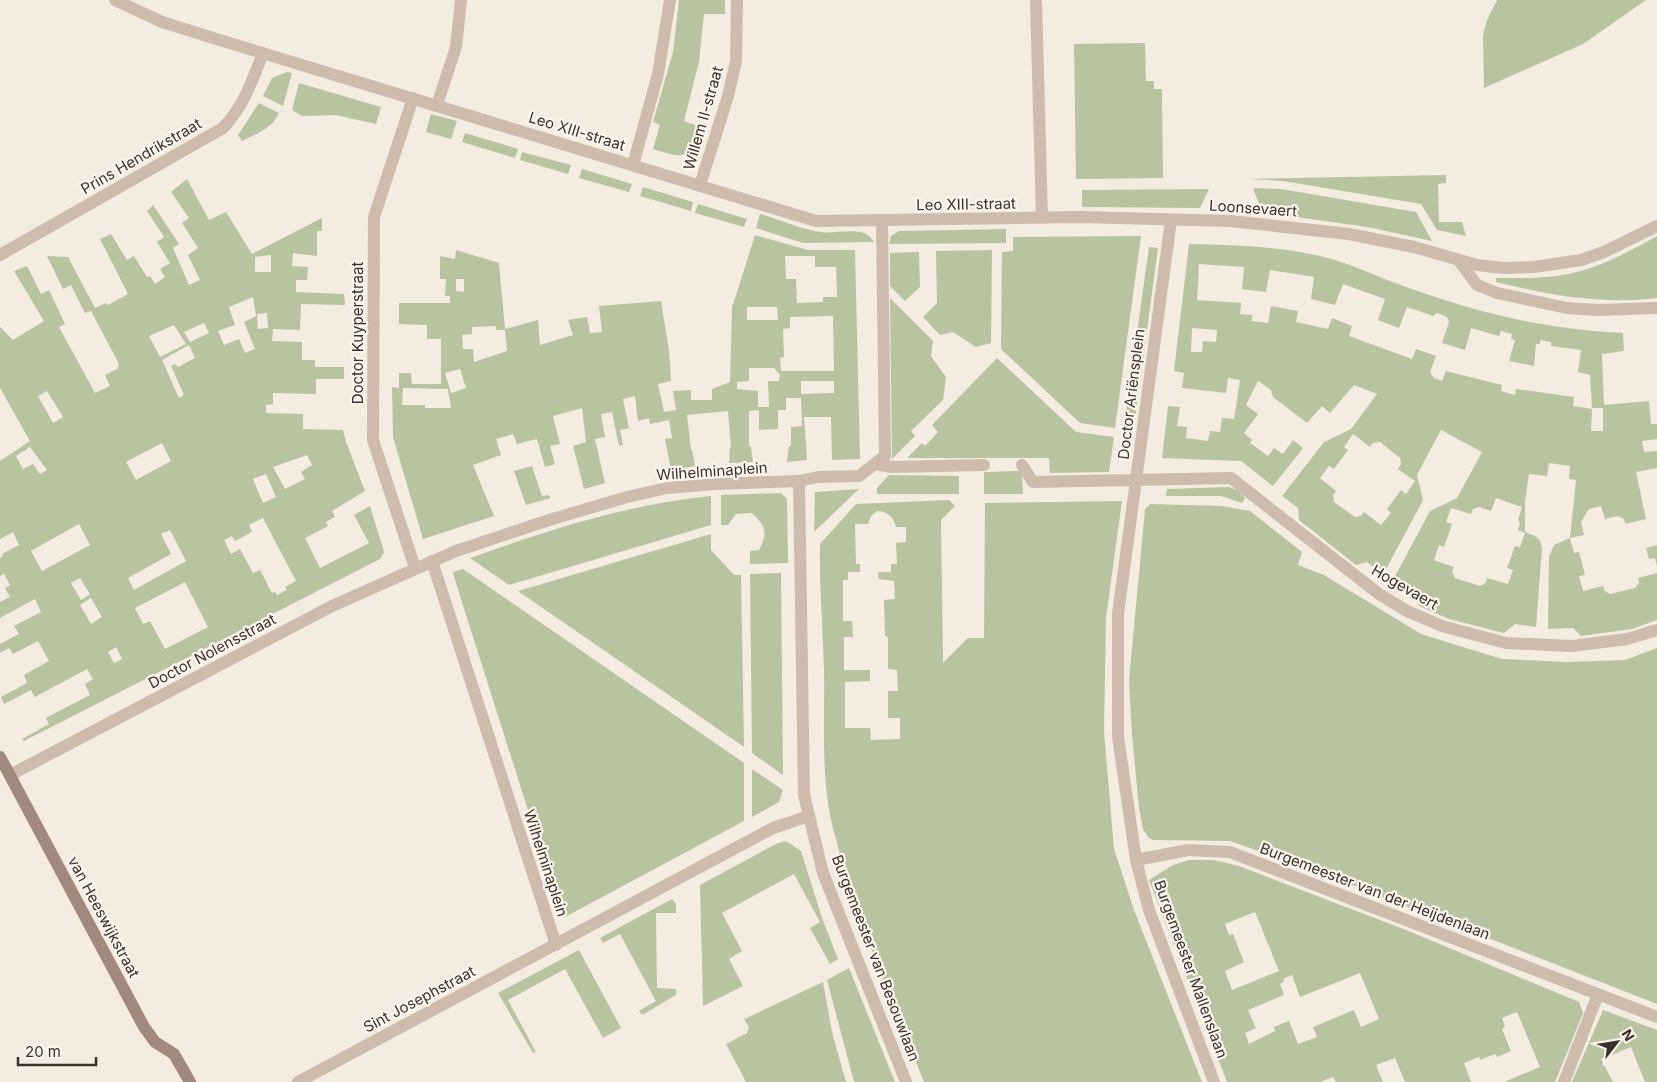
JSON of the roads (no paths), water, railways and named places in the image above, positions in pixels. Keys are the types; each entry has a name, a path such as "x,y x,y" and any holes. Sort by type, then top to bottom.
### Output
{"street":[{"name":"Leo XIII-straat","path":"114,0 162,22 816,221 882,222 1042,218"},
{"path":"438,105 456,47 461,0"},
{"path":"633,165 658,74 670,0"},
{"name":"Willem II-straat","path":"700,185 728,96 736,61 738,0"},
{"path":"1036,0 1042,218"},
{"name":"Prins Hendrikstraat","path":"0,255 223,128 237,113 248,92 262,53"},
{"name":"Doctor Kuyperstraat","path":"413,98 374,217 373,440 415,568"},
{"name":"Loonsevaert","path":"1042,218 1230,221 1332,232 1414,247 1459,261 1503,268 1534,268 1580,260 1604,252 1657,226"},
{"name":"Doctor Ariënsplein","path":"1022,465 1033,482 1136,480 1171,220"},
{"path":"875,464 885,456 882,222"},
{"path":"1459,261 1477,285 1497,293 1567,308 1618,310 1657,308"},
{"path":"875,464 892,467 984,465"},
{"name":"Wilhelminaplein","path":"810,816 773,828 556,945 432,561 549,520 627,497 686,486 799,481 818,477 859,476 875,464"},
{"name":"Hogevaert","path":"1136,480 1230,478 1378,594 1442,626 1506,643 1572,646 1627,639 1657,630"},
{"name":"Burgemeester Mallenslaan","path":"1136,480 1118,614 1118,737 1136,860 1149,910 1214,1082"},
{"path":"799,481 804,795 810,816"},
{"name":"Doctor Nolensstraat","path":"10,775 332,606 432,561"},
{"name":"van Heeswijkstraat","path":"0,757 144,1027 155,1042 174,1054 190,1082"},
{"name":"Burgemeester van Besouwlaan","path":"810,816 823,873 906,1082"},
{"name":"Burgemeester van der Heijdenlaan","path":"1136,860 1188,850 1230,852 1657,1017"},
{"name":"Sint Josephstraat","path":"298,1082 556,945"},
{"path":"1564,1082 1598,994"}]}
